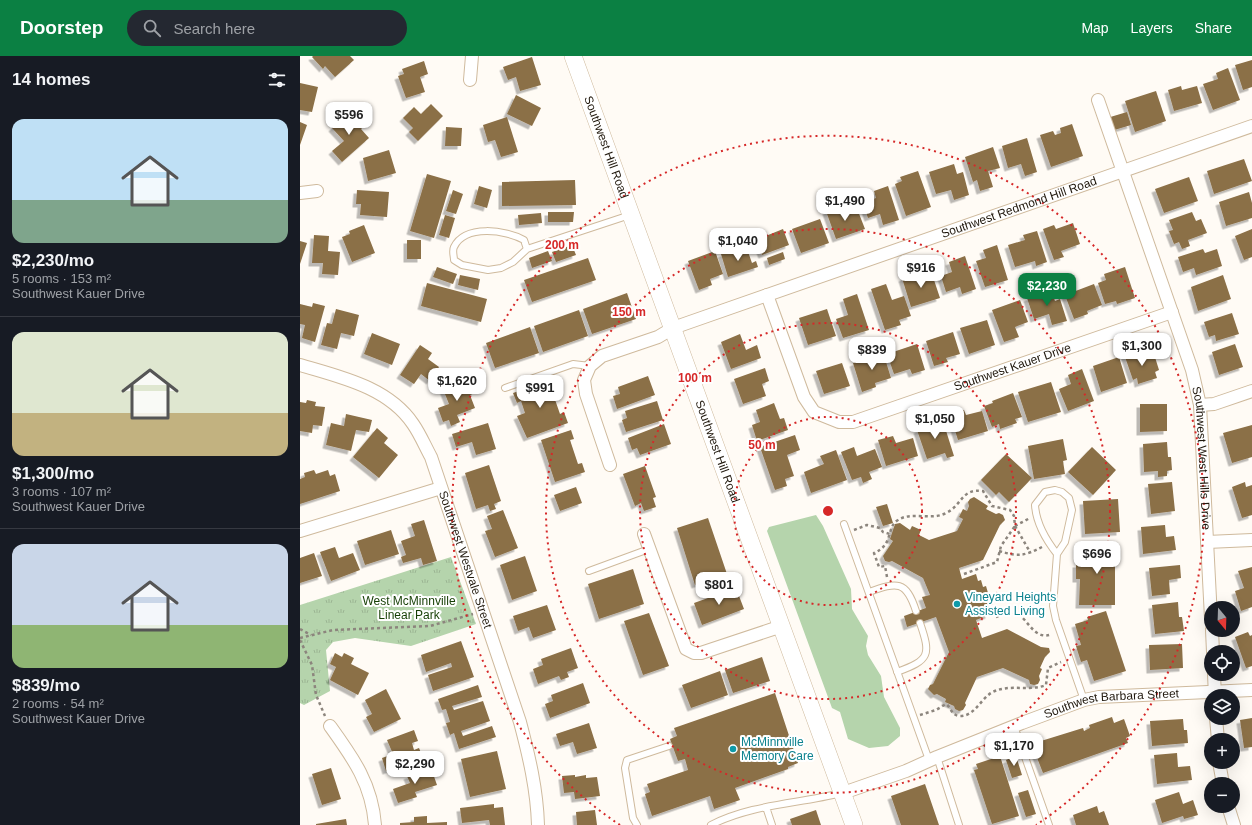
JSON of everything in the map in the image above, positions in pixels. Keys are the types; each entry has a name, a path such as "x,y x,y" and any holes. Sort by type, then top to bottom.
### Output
{"street":[{"path":"470,80 472,56"},
{"name":"Southwest Hill Road","path":"573,56 854,825"},
{"name":"Southwest West Hills Drive","path":"1098,100 1192,370 1200,405 1210,601"},
{"name":"Southwest Redmond Hill Road","path":"590,366 602,356 658,336 673,328 1252,126"},
{"path":"300,192 317,191"},
{"name":"Southwest Kauer Drive","path":"767,295 804,398 814,412 840,422 853,422 1172,312"},
{"name":"Southwest Westvale Street","path":"300,365 359,383 382,395 401,410 413,423 422,439 441,488 520,722 530,760 537,804 538,825"},
{"path":"590,366 584,380 586,394 610,465"},
{"path":"1200,405 1214,404 1252,391"},
{"path":"300,532 441,488"},
{"path":"644,534 686,649 694,653 701,653 782,626"},
{"path":"1207,542 1252,540"},
{"name":"Southwest Barbara Street","path":"1240,691 1252,690"},
{"name":"Southwest Barbara Street","path":"842,793 906,771 933,758 1084,700 1099,697 1204,694"},
{"path":"330,726 356,761 366,782 374,810 376,825"},
{"path":"1230,813 1234,825"}],"lane":[{"path":"527,249 524,240 514,235 478,232 460,238 453,248 454,260 462,265 488,270 502,268 513,262 527,249 631,214"},
{"path":"505,388 573,364 590,366"},
{"path":"1057,554 1049,543 1035,515 1035,505 1044,492 1055,490 1062,492 1069,498 1072,510 1070,526 1065,542 1057,554 1053,606 1060,632 1084,700"},
{"path":"844,524 914,717 933,758 960,825"},
{"path":"589,571 649,549"},
{"path":"868,592 894,584 907,591 911,596 916,611"},
{"path":"897,672 921,662 926,654 928,648 920,623"},
{"path":"1014,726 1049,825"},
{"path":"637,825 633,818 626,775 625,768 627,760 669,746"},
{"path":"712,825 736,814 842,793"},
{"path":"766,807 772,825"}],"path":[{"path":"888,585 886,566 879,567 874,553 889,541 890,534 896,521 909,517 933,517 947,513 966,494 975,490 983,491 992,506 1010,510 1014,516 1015,526 1030,552"},
{"path":"964,574 997,562 1001,546 1015,526 1035,515"},
{"path":"847,532 867,525 880,528 883,532 890,534"},
{"path":"999,551 1017,556 1049,543"},
{"path":"330,726 316,695 312,665 300,639 333,630 430,626 483,611"},
{"path":"996,617 1010,612 1017,613 1037,634 1041,636 1052,635 1060,632"},
{"path":"300,629 311,635"},
{"path":"1052,635 1054,642"},
{"path":"914,717 936,710 946,704 955,715 960,716 972,712 990,694 1000,689 1016,687 1036,689 1046,685 1048,668 1062,663 1059,656"}],"green space":[{"path":"816,515 823,526 851,589 852,609 868,636 866,646 868,655 881,676 884,697 900,728 900,736 888,746 869,748 848,739 840,712 832,708 767,531 769,527"},
{"name":"West McMinnville Linear Park","path":"451,557 476,624 411,646 355,638 333,642 326,650 330,691 304,705 300,703 300,605"}],"building":[{"path":"350,56 354,60 335,77 325,66 323,69 312,57"},
{"path":"532,57 541,85 520,91 516,77 508,80 503,67"},
{"path":"1252,60 1252,87 1243,90 1235,65"},
{"path":"424,61 428,74 420,77 425,92 406,98 398,76 404,74 402,69"},
{"path":"1228,68 1240,100 1213,110 1203,84 1218,79 1216,73"},
{"path":"300,83 318,87 312,112 300,110"},
{"path":"1181,86 1182,90 1197,86 1202,103 1174,111 1168,90"},
{"path":"1156,91 1166,121 1135,132 1125,101"},
{"path":"516,95 541,108 532,126 507,114"},
{"path":"431,104 443,116 418,141 409,132 413,128 403,118 414,107 421,114"},
{"path":"352,110 365,125 361,129 369,138 342,162 332,151 344,141 332,128"},
{"path":"1127,112 1131,125 1111,131 1107,118"},
{"path":"507,117 518,152 501,157 495,140 488,142 483,125"},
{"path":"300,122 307,125 300,145"},
{"path":"1072,124 1083,156 1051,167 1040,135 1053,131 1055,135 1061,133 1060,128"},
{"path":"446,127 462,128 461,146 445,146"},
{"path":"1027,138 1037,172 1025,176 1021,164 1008,168 1002,146"},
{"path":"993,147 1000,168 988,171 993,187 980,191 977,180 973,182 965,157"},
{"path":"389,150 396,173 368,181 363,158"},
{"path":"1244,159 1252,181 1214,194 1207,171"},
{"path":"954,164 957,174 963,172 969,195 954,200 951,190 936,194 929,172"},
{"path":"918,171 931,207 906,216 895,184 902,181 900,177"},
{"path":"427,174 451,181 434,238 410,231"},
{"path":"1189,177 1198,201 1164,213 1155,189"},
{"path":"575,180 576,205 502,206 502,182"},
{"path":"479,186 492,190 487,208 474,204"},
{"path":"888,186 899,220 883,225 880,214 868,218 863,203 876,198 874,191"},
{"path":"357,190 389,192 387,217 360,215 361,204 356,204"},
{"path":"453,190 463,194 456,214 446,211"},
{"path":"1249,192 1252,203 1252,218 1226,226 1219,202"},
{"path":"856,206 865,229 836,239 826,211 836,207 839,212"},
{"path":"548,212 574,212 573,222 548,222"},
{"path":"1192,212 1196,221 1201,219 1207,233 1188,240 1190,246 1182,249 1179,242 1174,244 1169,231 1173,230 1169,220"},
{"path":"541,213 542,223 519,225 518,215"},
{"path":"445,215 455,218 449,238 439,235"},
{"path":"820,219 829,243 801,253 792,229"},
{"path":"1073,223 1080,244 1061,251 1064,257 1054,260 1043,229 1054,225 1056,229"},
{"path":"364,225 375,253 352,262 342,237 350,234 349,231"},
{"path":"783,229 789,245 762,255 756,240"},
{"path":"1252,229 1252,257 1244,260 1235,236"},
{"path":"1037,231 1047,262 1036,266 1035,261 1015,267 1008,245 1025,240 1023,235"},
{"path":"314,235 329,236 328,251 340,252 338,275 322,274 323,263 312,263"},
{"path":"407,240 421,240 421,259 407,259"},
{"path":"300,241 307,243 300,264"},
{"path":"572,245 576,255 556,262 552,252"},
{"path":"997,245 1008,280 985,287 976,261 986,258 983,250"},
{"path":"746,246 752,263 756,261 758,267 728,277 721,254"},
{"path":"1203,249 1205,253 1217,249 1222,266 1196,275 1194,268 1183,272 1178,257"},
{"path":"548,251 552,261 532,268 529,258"},
{"path":"715,251 723,274 710,279 712,285 699,290 688,261"},
{"path":"783,252 785,259 769,265 767,258"},
{"path":"965,256 976,289 962,294 960,287 946,292 941,276 952,272 949,262"},
{"path":"588,258 596,280 532,302 524,280"},
{"path":"437,267 457,274 453,284 433,277"},
{"path":"1125,267 1135,298 1117,304 1116,301 1105,304 1098,283 1106,280 1104,274"},
{"path":"916,273 917,279 932,274 940,298 911,307 902,278"},
{"path":"460,275 480,279 478,290 458,285"},
{"path":"1223,275 1231,299 1198,311 1191,287"},
{"path":"427,283 487,299 481,322 421,306"},
{"path":"886,284 892,300 904,296 911,316 899,320 901,325 885,330 871,289"},
{"path":"1094,284 1102,305 1087,311 1088,314 1074,319 1065,295"},
{"path":"1051,290 1055,301 1060,299 1067,321 1052,325 1049,314 1034,319 1027,298"},
{"path":"627,293 636,319 592,334 583,309"},
{"path":"857,294 869,330 843,338 836,319 848,315 843,299"},
{"path":"1020,300 1028,322 1015,327 1019,337 1004,342 992,310"},
{"path":"313,303 325,306 315,342 302,338 305,325 300,324 300,304 312,307"},
{"path":"336,309 359,315 354,336 341,333 337,349 321,345 327,323 332,324"},
{"path":"827,309 836,336 808,345 799,318"},
{"path":"579,310 588,336 543,352 534,326"},
{"path":"1232,313 1239,334 1216,341 1215,335 1209,337 1204,322"},
{"path":"987,320 995,345 969,354 960,328"},
{"path":"530,327 539,353 495,368 486,343"},
{"path":"953,332 960,354 946,358 948,362 934,366 926,341"},
{"path":"372,333 400,344 392,365 364,354"},
{"path":"740,334 746,350 757,345 761,358 731,369 721,342"},
{"path":"917,344 925,370 912,374 910,369 894,374 887,354"},
{"path":"1235,344 1243,367 1219,375 1212,352"},
{"path":"420,345 432,353 428,359 439,367 430,381 421,374 414,384 400,375"},
{"path":"1137,350 1140,358 1154,354 1159,370 1155,372 1157,378 1138,384 1137,378 1133,380 1124,354"},
{"path":"883,352 891,378 875,383 876,387 862,392 853,363"},
{"path":"1119,357 1127,383 1101,392 1093,366"},
{"path":"842,363 850,386 824,394 816,371"},
{"path":"765,368 769,381 762,384 766,396 743,404 734,379"},
{"path":"1082,369 1094,401 1068,411 1059,389 1071,384 1068,375"},
{"path":"648,376 655,395 617,409 613,396 620,394 618,387"},
{"path":"555,379 558,389 552,391 560,414 564,412 568,423 527,438 517,416 525,413 521,401 517,403 513,393"},
{"path":"465,381 467,386 472,384 475,393 470,395 475,408 457,415 460,422 451,426 449,420 443,422 438,408 449,404 443,389"},
{"path":"1051,382 1061,412 1028,422 1018,392"},
{"path":"1013,393 1022,417 1015,419 1017,423 1000,429 999,424 992,427 984,406 993,403 992,401"},
{"path":"307,400 316,402 315,406 325,407 322,426 313,425 312,433 300,431 300,402 306,403"},
{"path":"657,401 663,420 626,432 622,420 627,418 625,411"},
{"path":"774,403 780,419 784,418 788,430 757,441 752,425 760,422 756,410"},
{"path":"1140,404 1167,404 1167,431 1140,432"},
{"path":"964,410 966,415 982,411 988,431 958,440 950,415"},
{"path":"346,414 372,420 369,432 356,430 351,451 326,445 331,423 344,426"},
{"path":"942,418 954,456 947,458 945,453 927,459 917,430 928,426 927,423"},
{"path":"488,423 496,449 476,455 472,442 456,447 452,434"},
{"path":"664,424 671,444 640,455 637,448 632,450 628,438"},
{"path":"1252,425 1252,457 1232,463 1223,433"},
{"path":"377,428 388,438 384,443 398,455 379,478 353,457"},
{"path":"571,430 574,439 570,440 578,464 582,463 585,472 555,482 541,440"},
{"path":"795,435 800,450 787,455 794,476 785,479 787,486 775,490 760,447"},
{"path":"893,436 896,443 913,438 918,456 886,466 878,440"},
{"path":"1063,439 1067,460 1063,461 1065,474 1034,479 1028,446"},
{"path":"1167,442 1168,457 1171,457 1172,470 1167,471 1167,476 1158,477 1158,471 1144,472 1143,444"},
{"path":"854,447 857,456 875,449 882,467 869,472 872,479 863,483 861,477 852,480 841,452"},
{"path":"1092,447 1116,470 1093,495 1068,472"},
{"path":"836,450 847,480 811,493 804,472 824,464 820,456"},
{"path":"1006,454 1032,478 1009,502 999,492 996,495 981,480"},
{"path":"489,465 501,501 494,504 496,509 490,511 488,505 476,509 465,473"},
{"path":"645,466 656,497 653,498 656,507 644,511 641,503 635,506 623,474"},
{"path":"314,470 316,474 328,470 330,476 335,474 340,491 300,504 300,479 305,477 304,473"},
{"path":"1172,482 1175,511 1151,514 1148,484"},
{"path":"1245,482 1246,487 1252,485 1252,515 1242,518 1232,487"},
{"path":"576,487 582,503 560,511 554,495"},
{"name":"Vineyard Heights Assisted Living","path":"974,497 988,506 986,509 996,514 999,513 1003,515 1005,520 1000,525 983,560 959,568 962,579 976,574 978,581 981,580 983,587 986,586 990,600 987,601 989,615 976,620 982,638 1007,629 1041,647 1049,648 1050,652 1045,657 1040,668 1042,669 1038,684 1030,684 1029,680 1003,668 977,677 965,703 966,705 963,710 959,711 955,709 954,706 945,702 946,699 937,694 934,695 928,689 930,685 933,684 949,652 936,617 907,627 904,616 926,608 922,597 930,595 923,578 892,561 885,561 883,556 893,541 890,539 895,524 900,523 910,530 912,526 921,530 919,535 929,540 957,531 963,519 959,517 963,509 967,511 969,506 968,502"},
{"path":"1118,499 1120,532 1085,534 1083,501"},
{"path":"887,504 893,523 883,526 876,507"},
{"path":"503,510 518,548 495,557 485,531 492,529 487,516"},
{"path":"708,518 727,574 695,585 677,528"},
{"path":"424,520 437,561 423,565 421,558 403,563 401,557 406,555 401,541 415,536 411,524"},
{"path":"1165,525 1166,537 1174,536 1176,550 1143,554 1141,527"},
{"path":"391,530 399,554 365,565 357,541"},
{"path":"1083,543 1115,544 1115,605 1079,605 1080,579 1076,579 1076,564 1083,564"},
{"path":"335,547 339,558 353,553 360,570 331,581 320,552"},
{"path":"314,553 322,576 300,583 300,558"},
{"path":"525,556 537,591 512,600 500,565"},
{"path":"1180,565 1181,578 1169,580 1170,594 1152,596 1149,568"},
{"path":"1252,567 1252,607 1241,611 1240,601 1238,601 1235,591 1244,588 1238,571"},
{"path":"633,569 644,604 599,619 588,584"},
{"path":"736,588 744,609 702,625 694,603"},
{"path":"1178,602 1179,617 1182,617 1184,631 1155,634 1152,605"},
{"path":"547,605 556,630 533,638 529,627 518,631 513,616"},
{"path":"1106,611 1126,671 1094,681 1087,660 1081,662 1076,646 1081,645 1075,624 1088,620 1087,617"},
{"path":"649,613 669,666 643,675 624,621"},
{"path":"1248,632 1250,636 1252,635 1252,666 1246,668 1240,651 1240,645 1238,645 1235,637 1240,637 1240,635"},
{"path":"461,641 474,677 433,691 428,675 452,667 451,663 426,672 421,655"},
{"path":"1182,644 1183,668 1150,670 1149,645"},
{"path":"571,648 578,668 567,672 569,677 561,680 559,676 538,684 533,669 543,665 541,659"},
{"path":"335,653 342,657 344,653 354,658 351,664 369,673 358,695 330,680 336,667 330,664"},
{"path":"762,657 770,681 733,693 725,670"},
{"path":"720,671 728,695 691,708 682,685"},
{"path":"583,683 590,703 550,718 545,704 553,701 551,695"},
{"path":"478,685 482,697 452,706 454,710 483,701 490,721 461,731 463,736 492,726 496,737 459,749 454,733 450,735 446,723 450,722 446,709 442,710 438,699"},
{"path":"386,689 401,719 374,732 366,717 372,714 365,700"},
{"name":"McMinnville Memory Care","path":"775,693 798,763 788,767 788,769 735,788 740,800 714,809 710,796 652,816 645,794 650,792 647,784 688,770 685,759 678,761 670,739 677,736 674,728"},
{"path":"1112,717 1114,723 1124,719 1130,736 1126,738 1128,743 1043,773 1034,750 1043,747 1041,741 1083,728 1084,731 1090,728 1089,725"},
{"path":"1252,718 1252,747 1244,748 1240,720"},
{"path":"1183,719 1184,730 1187,730 1188,743 1152,746 1150,721"},
{"path":"589,723 597,748 577,754 573,742 560,746 556,734"},
{"path":"414,730 418,741 412,743 414,750 419,748 423,758 386,771 382,758 393,754 387,740"},
{"path":"497,751 506,789 470,797 461,759"},
{"path":"1177,753 1178,767 1190,766 1192,780 1157,784 1154,755"},
{"path":"1000,756 1019,816 992,824 974,770 978,769 976,764"},
{"path":"1016,756 1022,775 1012,778 1006,760"},
{"path":"331,768 341,799 322,805 312,774"},
{"path":"431,768 437,785 415,792 417,797 398,803 393,789 410,783 407,776"},
{"path":"575,775 575,777 586,775 586,778 597,777 600,796 575,799 574,792 564,793 562,776"},
{"path":"925,784 939,825 901,825 891,796"},
{"path":"1028,790 1036,814 1026,817 1018,793"},
{"path":"1179,792 1183,804 1193,800 1198,815 1184,819 1183,816 1162,823 1155,800"},
{"path":"494,804 494,808 503,807 505,825 490,825 489,820 462,823 460,808"},
{"path":"1097,806 1099,813 1104,811 1109,825 1076,825 1073,815"},
{"path":"595,810 597,825 577,825 576,812"},
{"path":"816,810 821,825 792,825 790,819"},
{"path":"427,816 427,823 447,822 447,825 400,825 400,823 414,822 414,817"},
{"path":"346,819 347,825 316,825 316,824"}],"place":[{"name":"Vineyard Heights Assisted Living","path":"957,604"},
{"name":"McMinnville Memory Care","path":"733,749"}]}
